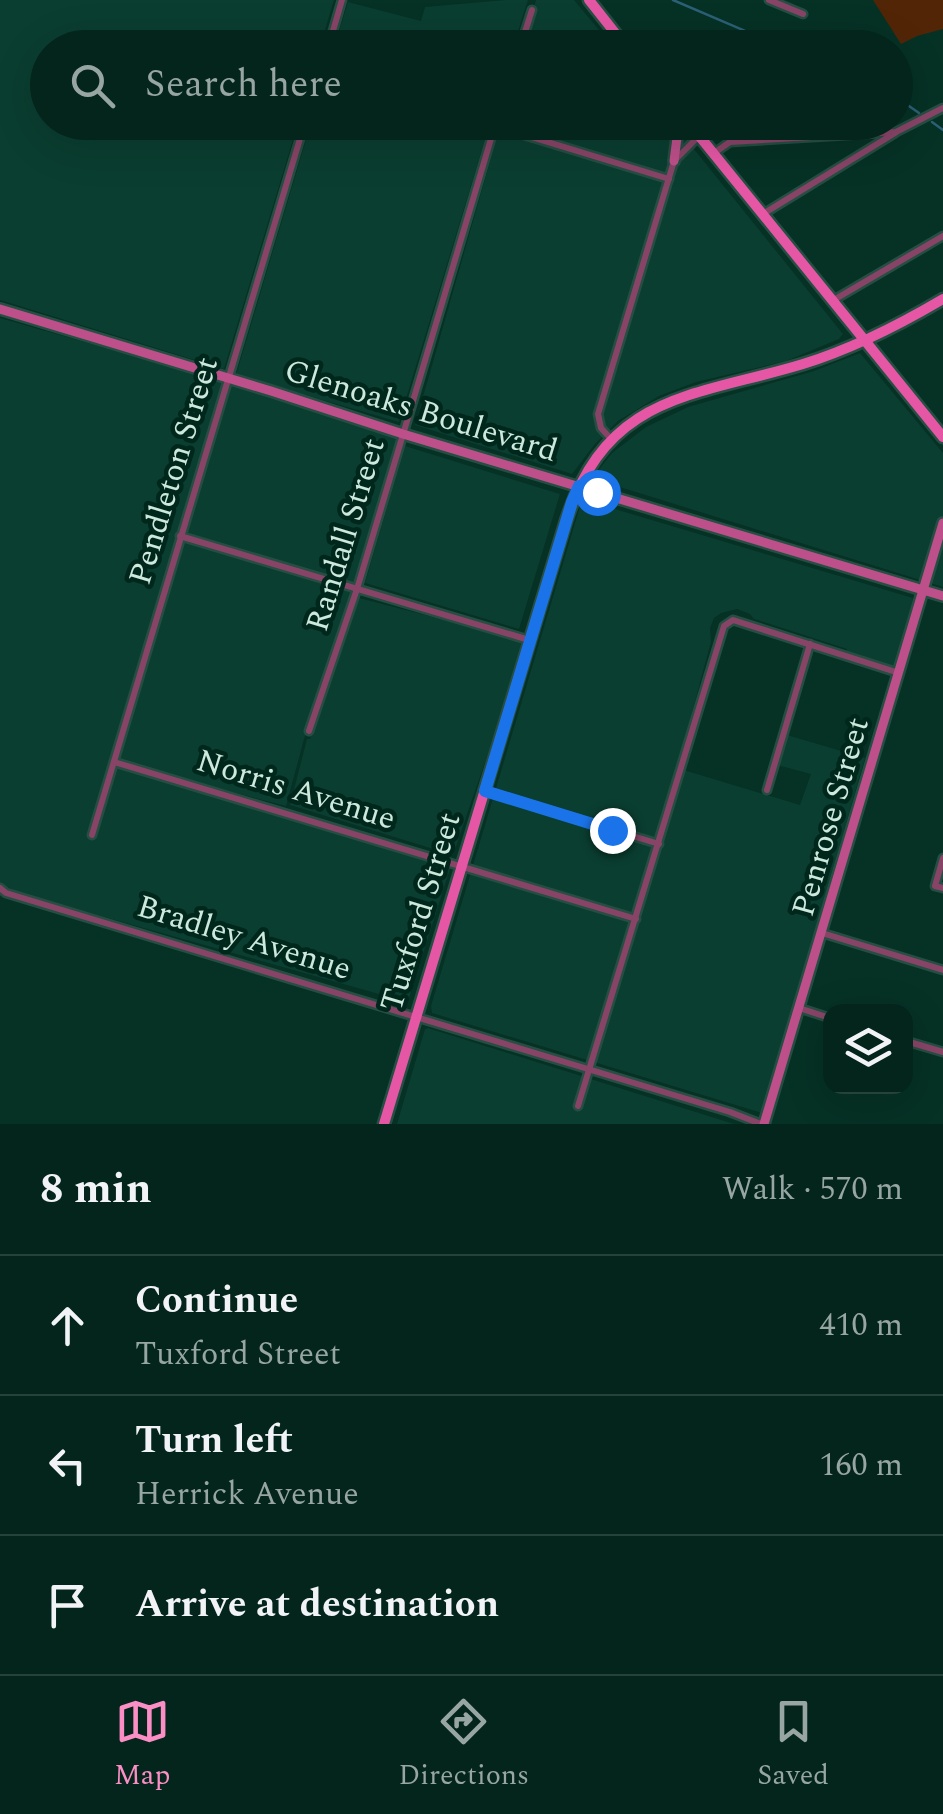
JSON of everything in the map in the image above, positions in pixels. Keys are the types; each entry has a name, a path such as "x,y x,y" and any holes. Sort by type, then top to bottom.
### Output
{"main road":[{"path":"588,0 612,30"},
{"path":"674,161 677,140"},
{"path":"702,140 943,437"},
{"name":"Tuxford Street","path":"384,1124 579,486 599,455 636,420 668,401 803,364 864,340 943,299"},
{"name":"Glenoaks Boulevard","path":"0,309 943,596"},
{"name":"Penrose Street","path":"763,1124 943,522"}],"street":[{"path":"333,30 342,0"},
{"path":"769,0 803,14"},
{"path":"526,30 532,10"},
{"path":"913,123 943,108"},
{"name":"Pendleton Street","path":"92,835 300,140"},
{"name":"Randall Street","path":"309,732 357,589 491,140"},
{"path":"546,140 669,179"},
{"path":"612,440 601,428 598,414 674,161 695,140"},
{"path":"713,154 730,142 763,140"},
{"path":"763,214 883,140"},
{"path":"832,301 943,236"},
{"path":"180,536 530,640"},
{"path":"578,1106 724,626 733,620 899,673"},
{"path":"767,790 810,644"},
{"name":"Norris Avenue","path":"114,762 636,918"},
{"path":"485,791 659,844"},
{"path":"939,887 943,858"},
{"name":"Bradley Avenue","path":"0,888 6,893 763,1124"},
{"path":"822,933 943,970"},
{"path":"799,1008 823,1016"},
{"path":"913,1043 943,1052"}],"shaded area":[{"path":"0,0 334,0 325,30 30,30 30,140 293,140 224,369 0,300"},
{"path":"528,0 518,30 339,30 348,2 421,21 425,7"},
{"path":"536,0 574,0 599,30 528,30"},
{"path":"873,0 943,0 943,29 913,38 913,30 892,30"},
{"path":"306,140 485,140 399,422 236,375"},
{"path":"496,140 687,140 843,334 786,361 696,382 659,396 618,421 572,474 415,425"},
{"path":"0,318 226,382 112,762 289,814 450,869 409,998 404,1001 26,895 0,884"},
{"path":"860,353 943,453 943,587 597,480 596,473 612,453 646,427 688,407 814,371"},
{"path":"229,383 400,436 356,585 183,535"},
{"path":"405,446 560,494 519,629 365,583"},
{"path":"588,501 913,598 895,668 846,654 847,649 754,619 737,609 721,613 710,628 711,642 677,768 800,805 811,774 777,765 787,735 865,758 762,1113 432,1013 581,503"},
{"path":"181,538 353,591 286,806 114,761"},
{"path":"359,598 527,641 453,855 290,805 307,739"},
{"path":"428,1028 734,1124 397,1124"}],"waterway":[{"path":"673,0 743,30"},
{"path":"913,109 919,113"},
{"path":"932,122 943,130"}],"route":[{"path":"597,492 579,486 572,502 485,791 612,830"}]}
